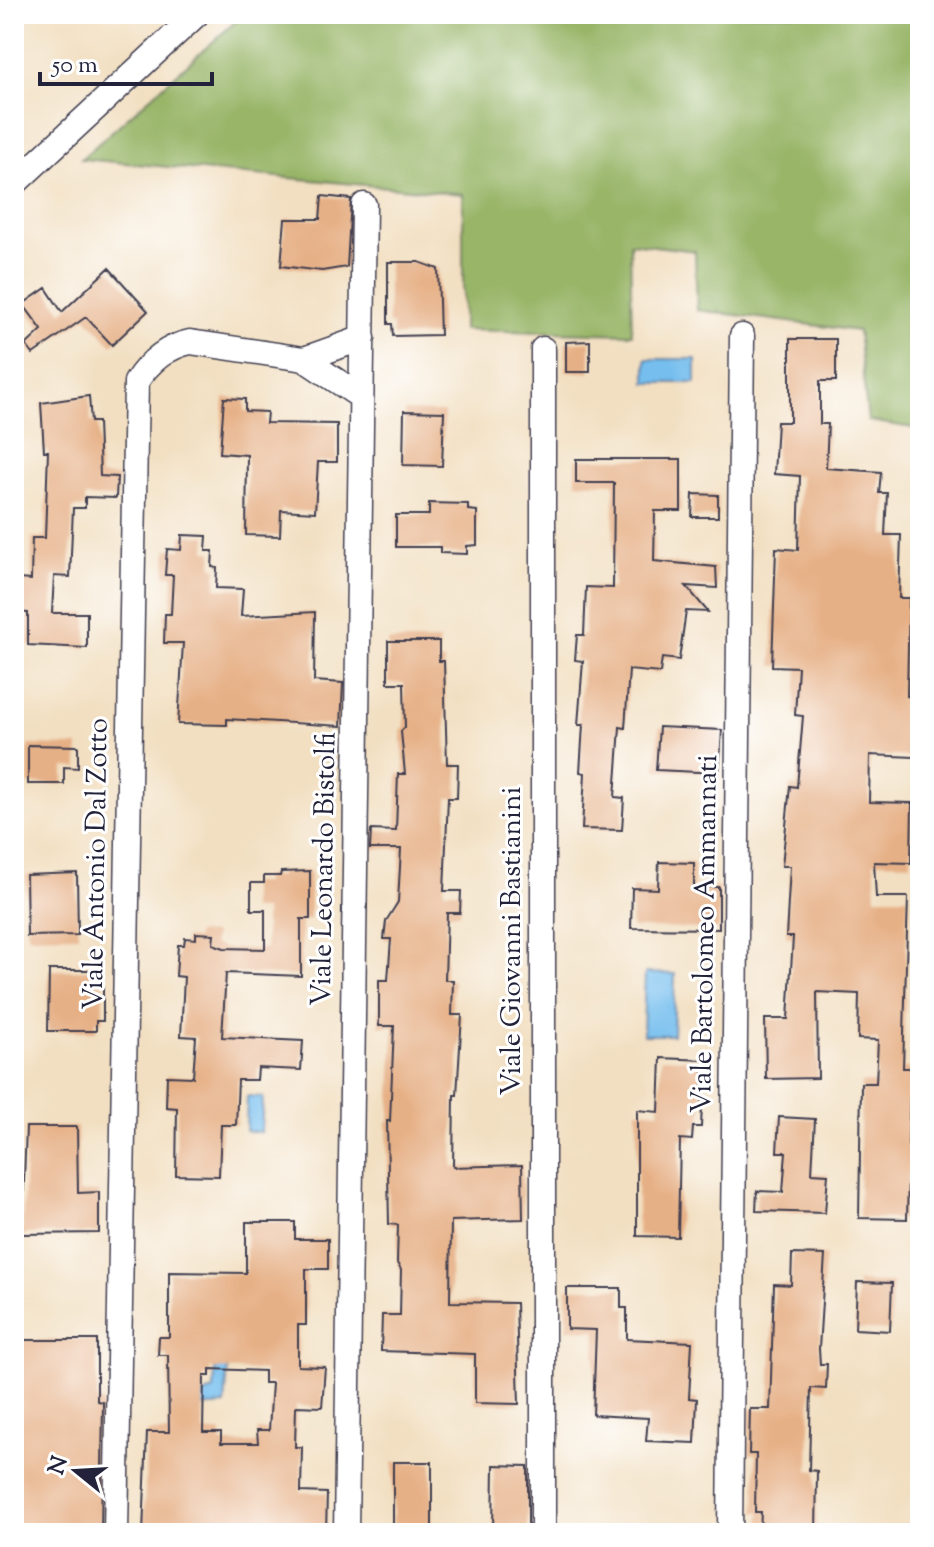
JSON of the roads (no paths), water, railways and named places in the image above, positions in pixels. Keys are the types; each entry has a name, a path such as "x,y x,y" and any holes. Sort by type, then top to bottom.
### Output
{"street":[{"path":"14,184 197,14"},
{"name":"Viale Leonardo Bistolfi","path":"346,1533 364,205"},
{"name":"Viale Bartolomeo Ammannati","path":"730,1533 742,336"},
{"name":"Viale Antonio Dal Zotto","path":"304,359 363,338"},
{"name":"Viale Antonio Dal Zotto","path":"116,1533 136,382 146,367 164,352 174,345 190,342 304,359 361,397"},
{"name":"Viale Giovanni Bastianini","path":"543,349 543,1533"}],"water":[{"path":"646,359 696,359 696,383 646,383"},
{"path":"645,973 675,974 673,1035 643,1035"},
{"path":"247,1096 263,1097 261,1132 246,1131"},
{"path":"228,1367 225,1405 199,1407 200,1397 214,1390 215,1369"}]}
